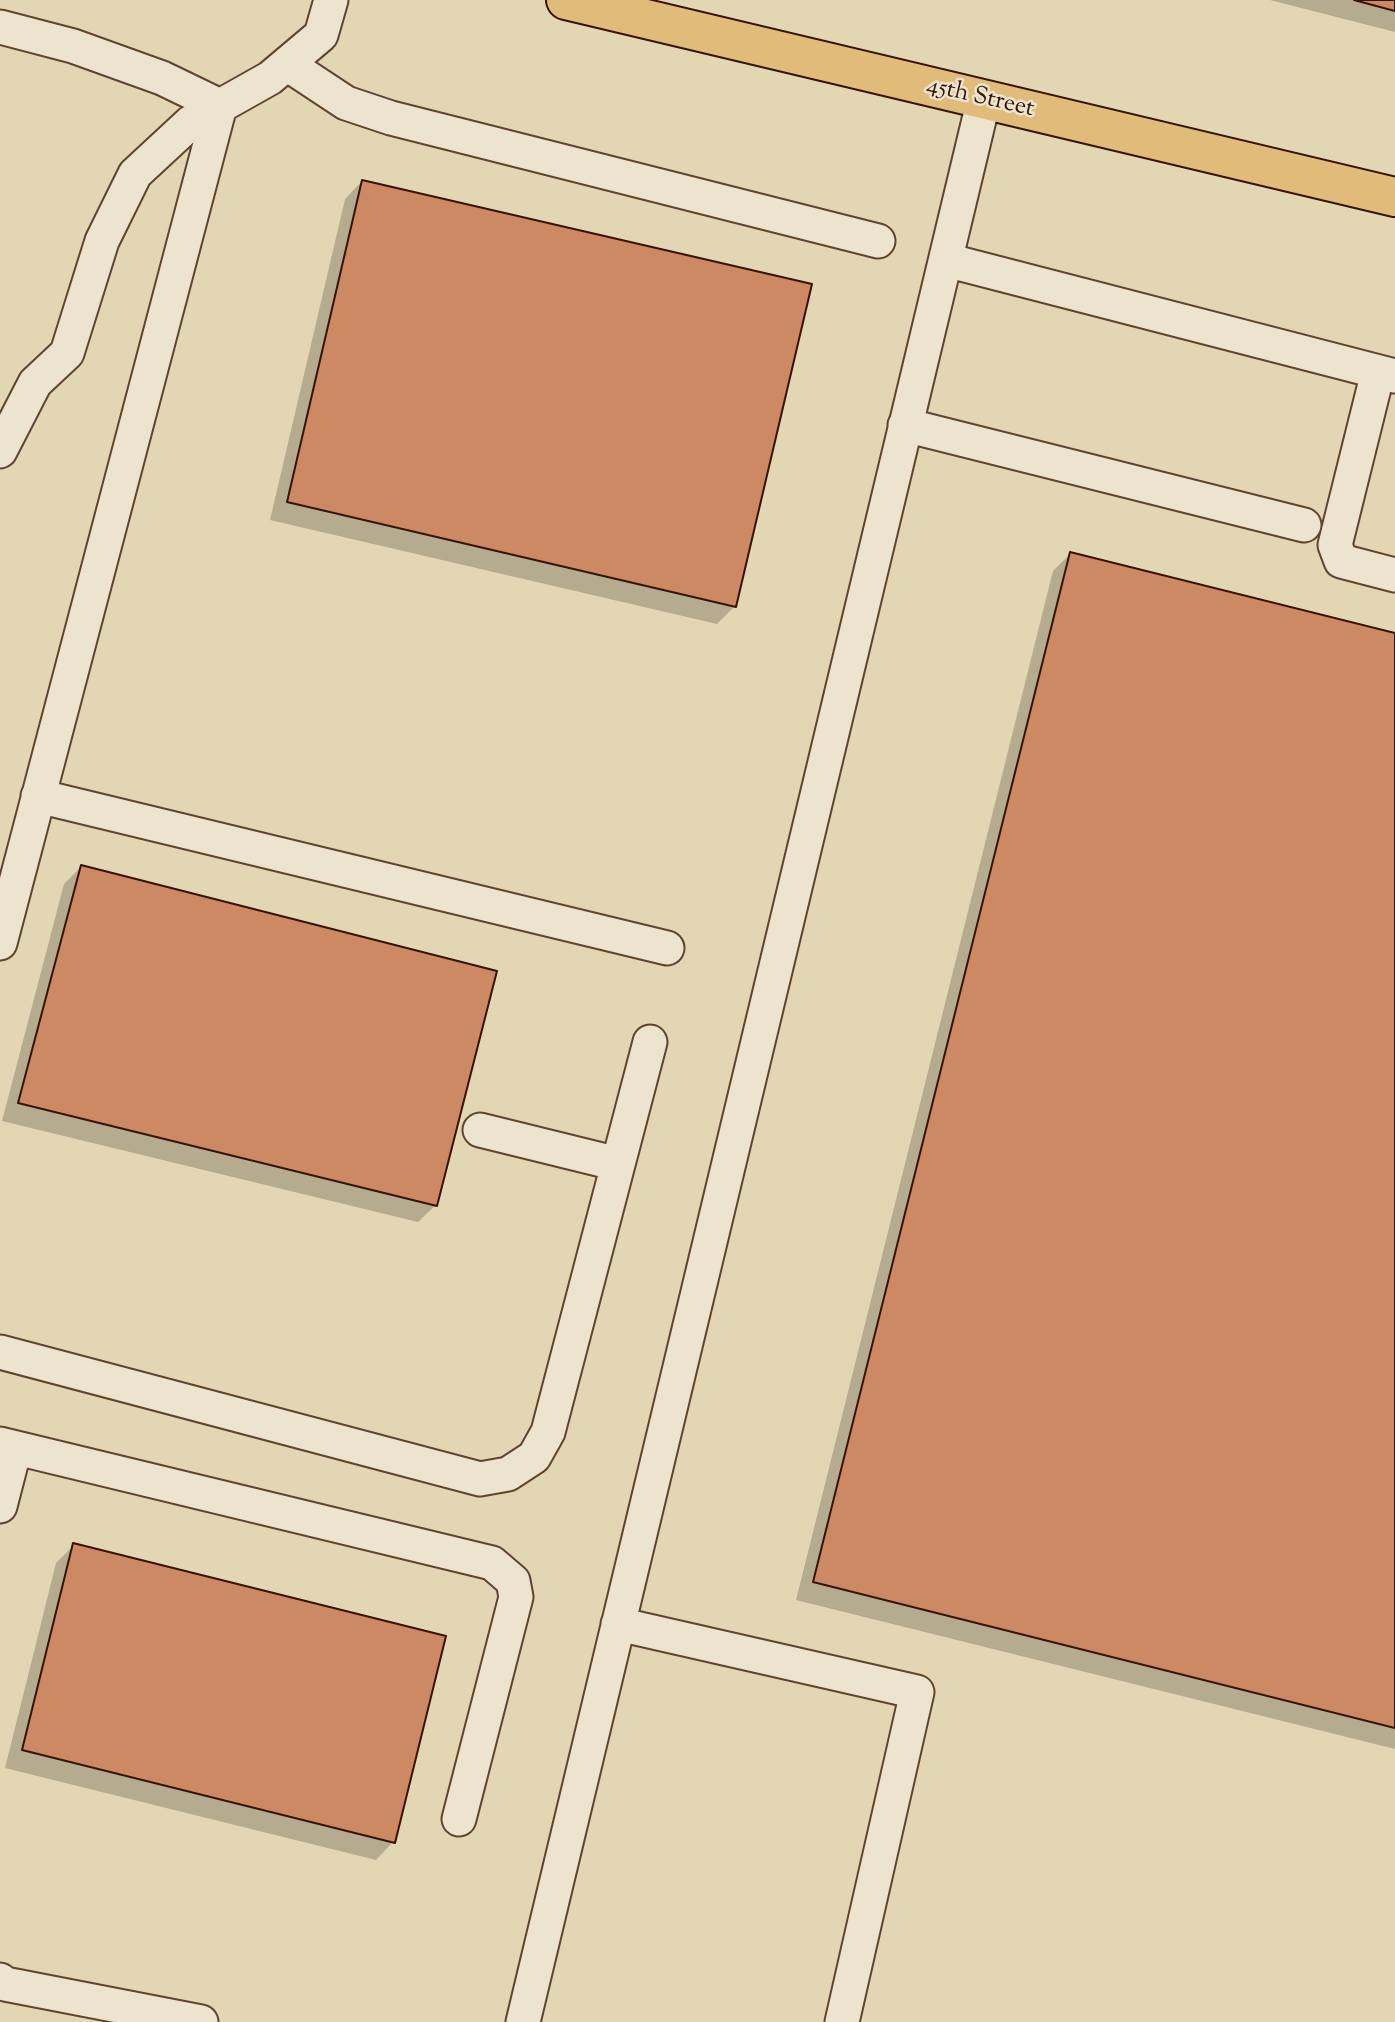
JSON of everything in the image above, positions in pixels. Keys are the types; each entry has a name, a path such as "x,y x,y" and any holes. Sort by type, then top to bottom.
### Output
{"main road":[{"name":"45th Street","path":"566,0 1395,197"}],"lane":[{"path":"0,451 35,383 67,354 102,241 135,174 190,124 270,78 321,35 331,0"},
{"path":"0,27 73,46 162,78 220,106"},
{"path":"287,64 346,103 391,118 878,241"},
{"path":"523,2022 984,100"},
{"path":"0,943 220,106"},
{"path":"946,260 1387,374 1335,545 1341,561 1395,575"},
{"path":"905,425 1304,525"},
{"path":"38,796 667,948"},
{"path":"0,1352 480,1479 508,1474 534,1457 548,1432 650,1042"},
{"path":"480,1130 618,1164"},
{"path":"0,1506 7,1446 492,1563 513,1581 516,1597 459,1819"},
{"path":"618,1624 917,1692 842,2022"},
{"path":"0,1980 5,1984 201,2022"}],"building":[{"path":"1354,0 1395,0 1395,11"},
{"path":"362,180 812,284 736,607 287,502"},
{"path":"1070,552 1395,633 1395,1728 813,1582"},
{"path":"81,865 497,971 437,1206 18,1103"},
{"path":"73,1543 446,1636 395,1843 22,1750"}]}
